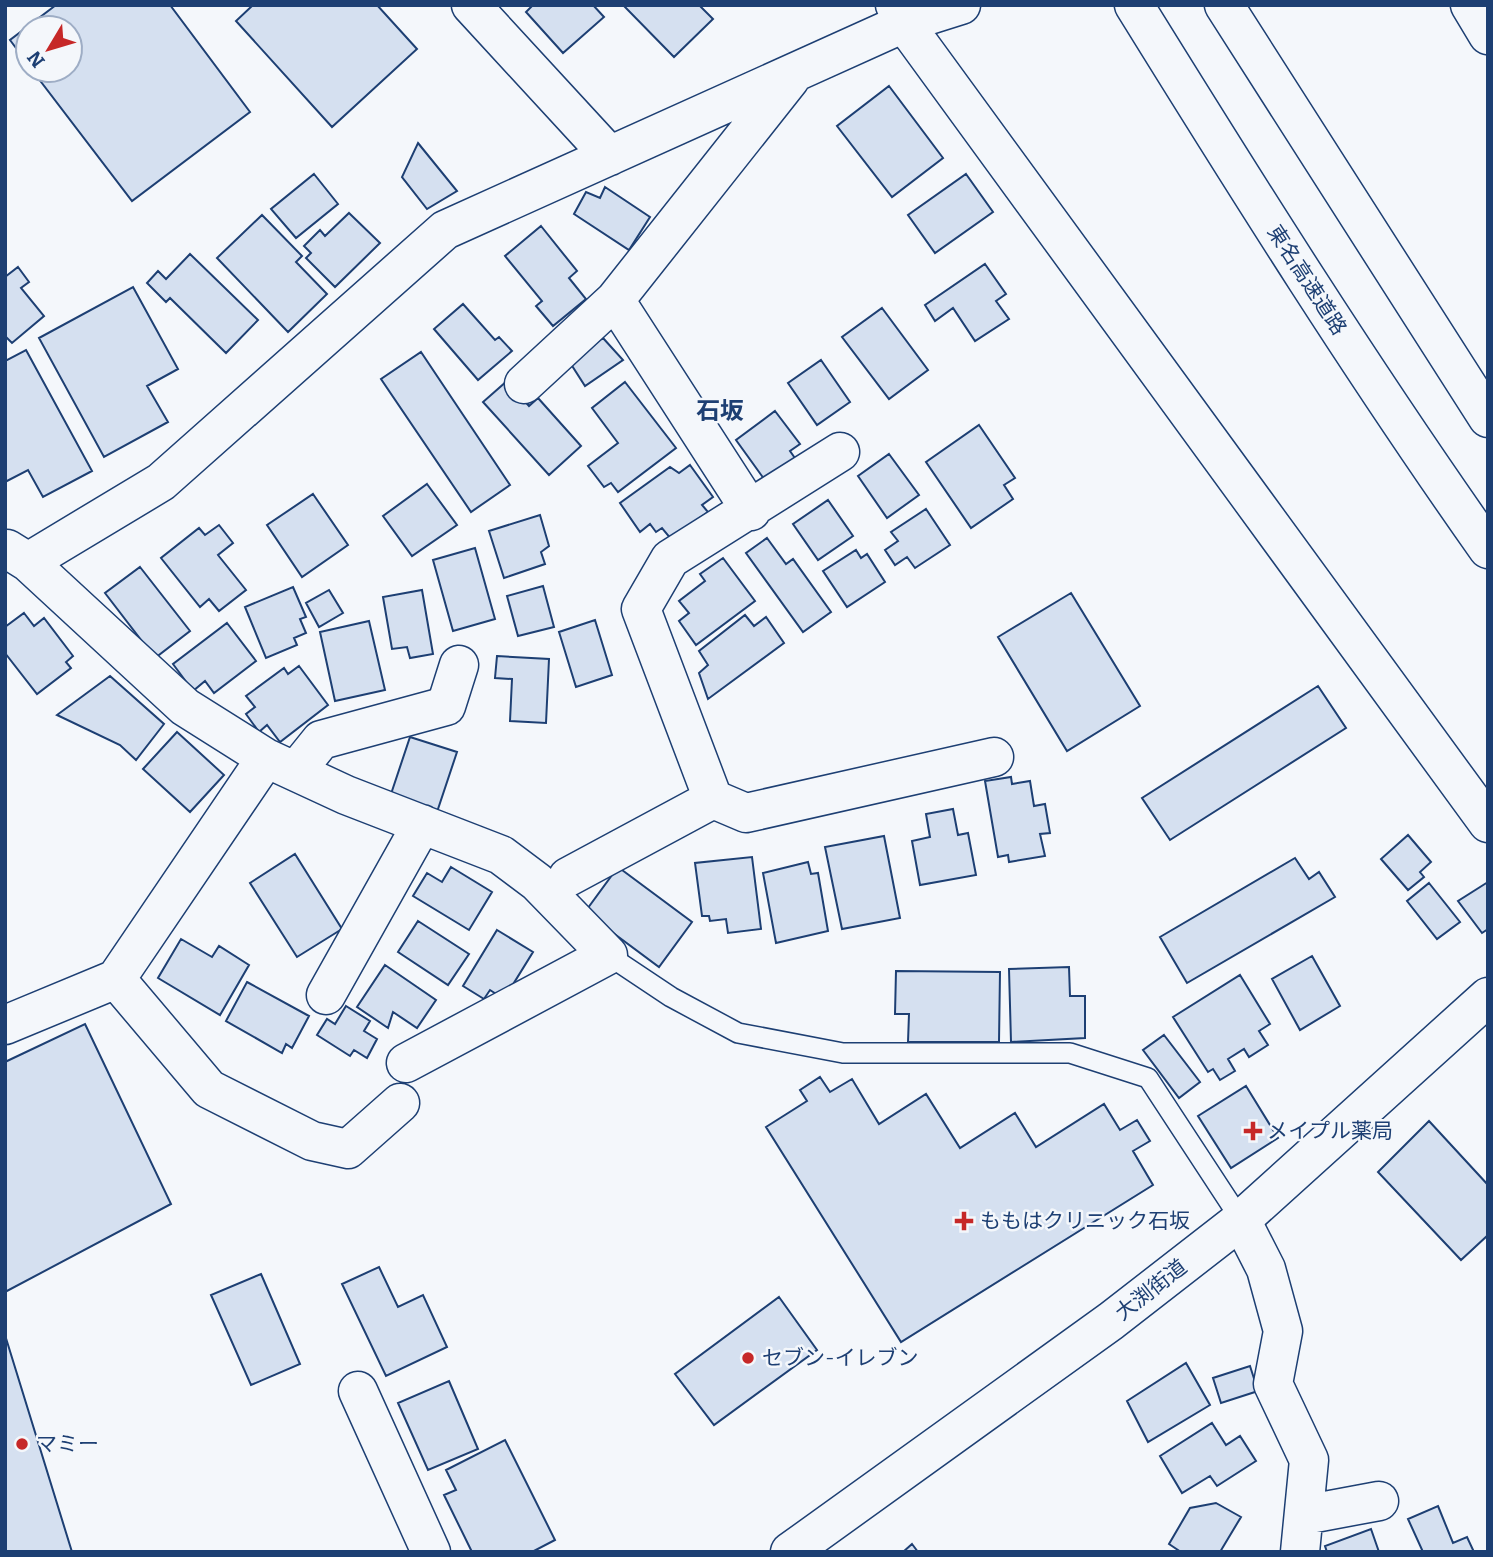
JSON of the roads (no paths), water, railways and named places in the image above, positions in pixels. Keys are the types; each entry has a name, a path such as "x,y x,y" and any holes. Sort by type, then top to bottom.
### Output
{"main road":[{"path":"471,5 610,156"},
{"path":"406,1062 608,955 537,882 501,855 346,795 281,765 185,707 16,555 161,482 445,230 794,74 899,14 961,5"},
{"name":"東名高速道路","path":"1134,5 1275,232 1412,442 1488,549"},
{"path":"1224,5 1488,418"},
{"path":"1470,5 1488,35"},
{"path":"899,14 1488,823"},
{"path":"524,384 615,300 794,74"},
{"path":"615,300 751,511"},
{"path":"840,452 751,511 670,559 641,609 713,799 746,813 994,757"},
{"path":"5,1025 116,979 281,765 321,740 446,706 459,665"},
{"path":"568,877 713,799"},
{"path":"326,995 422,824"},
{"path":"116,979 209,1089 312,1141 348,1149 400,1104"},
{"name":"大渕街道","path":"790,1552 1111,1321 1241,1220 1488,998"},
{"path":"1241,1220 1266,1269 1283,1331 1273,1384 1310,1460 1302,1533 1379,1501"},
{"path":"358,1391 431,1552"}],"lane":[{"path":"608,955 671,997 738,1032 843,1053 1070,1053 1148,1078 1241,1220"}],"place":[{"name":"メイプル薬局","path":"1253,1131"},
{"name":"ももはクリニック石坂","path":"964,1221"},
{"name":"セブン-イレブン","path":"748,1358"},
{"name":"マミー","path":"22,1444"}],"district":[{"name":"石坂","path":"720,411"}]}
